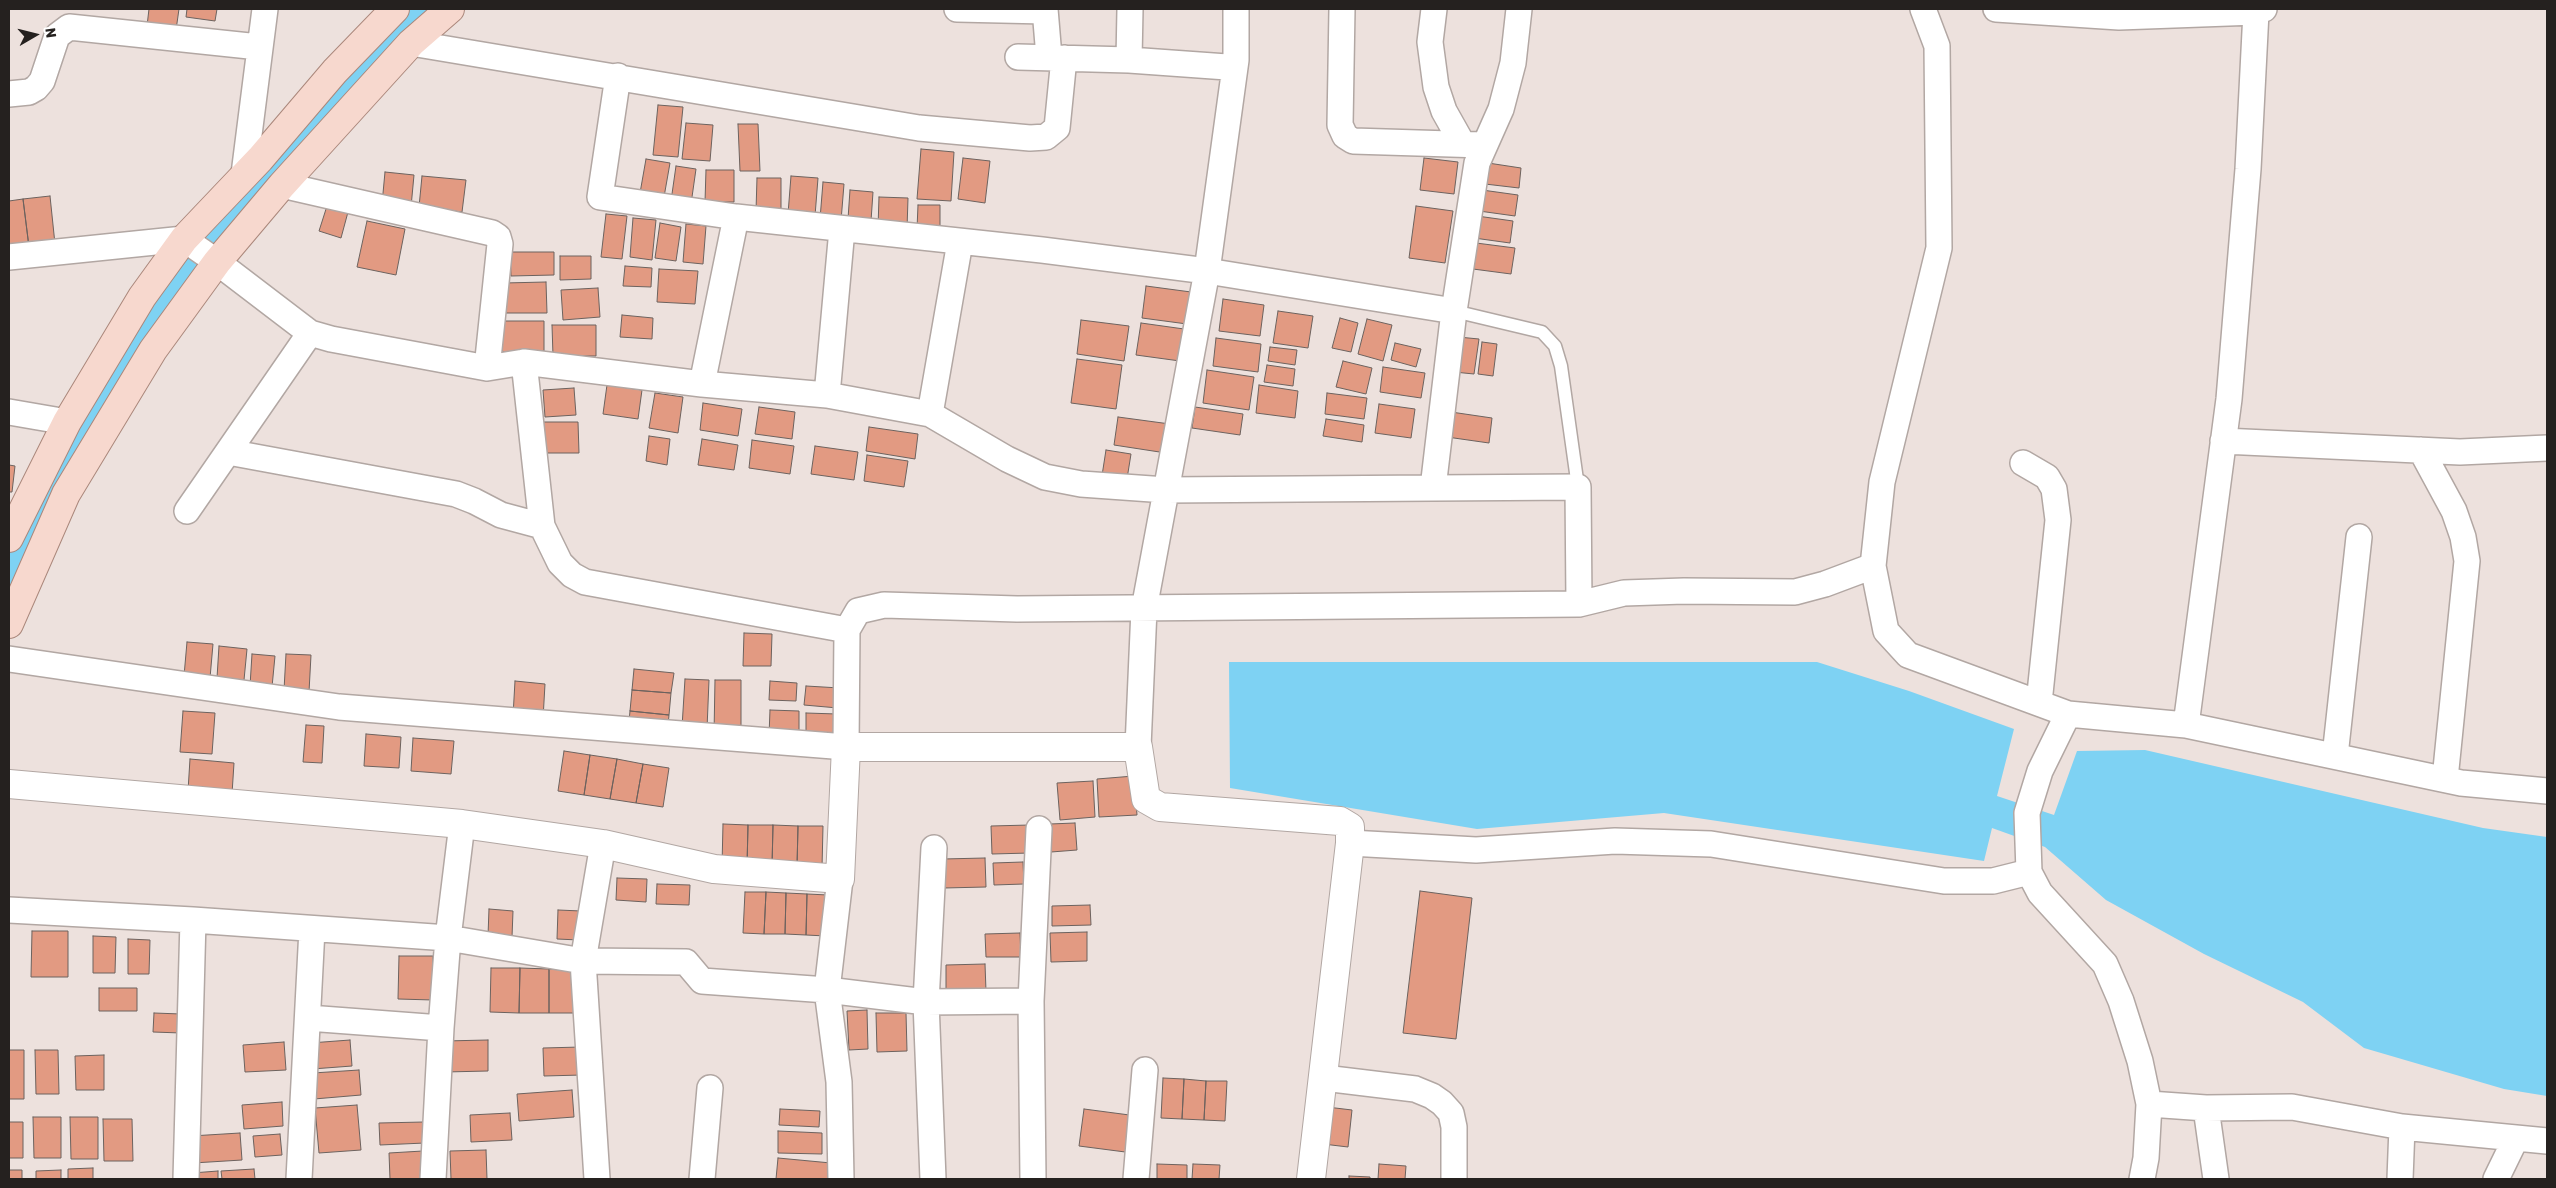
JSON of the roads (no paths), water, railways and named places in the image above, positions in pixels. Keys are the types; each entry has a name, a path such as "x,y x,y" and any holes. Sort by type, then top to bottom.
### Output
{"main road":[{"path":"9,624 66,494 153,350 201,251 244,174 260,159 335,71 395,9"},
{"path":"9,538 67,422 142,297 282,185 411,43 450,9"},
{"path":"9,784 462,824 603,844 714,869 840,880 846,747 1138,747 1146,799 1160,807 1340,821 1350,827 1350,843 1324,1078 1311,1179"}],"street":[{"path":"244,174 265,9"},
{"path":"411,43 618,76 919,128 1030,138 1046,136 1056,128 1056,57 1045,10 957,9"},
{"path":"1129,60 1130,9"},
{"path":"1138,747 1144,609 1208,271 1236,60 1236,9"},
{"path":"1342,9 1340,125 1345,136 1353,140 1472,144"},
{"path":"1433,488 1454,311 1477,163 1472,144 1444,112 1436,87 1430,42 1434,9"},
{"path":"1472,144 1501,109 1513,63 1519,9"},
{"path":"1922,9 1937,46 1939,248 1882,482 1872,566 1886,632 1908,655 2068,714 2186,725 2444,779 2547,791"},
{"path":"1996,9 2119,16 2260,10 2238,298 2223,441 2186,725"},
{"path":"9,94 29,92 36,88 42,81 57,36 69,27 259,47"},
{"path":"1018,57 1129,60 1227,67 1236,60"},
{"path":"618,76 600,197 736,217 1208,271 1454,311"},
{"path":"282,185 492,233 498,237 500,244 487,368"},
{"path":"702,384 736,217"},
{"path":"827,395 842,229"},
{"path":"930,414 960,242"},
{"path":"9,257 201,251 310,333 487,368 524,362 702,384 827,395 930,414 1007,459 1045,477 1081,484 1166,490 1578,486 1579,604"},
{"path":"187,511 310,333"},
{"path":"524,362 542,526 560,563 572,575 585,582 846,630"},
{"path":"9,412 67,422"},
{"path":"2223,441 2460,452 2547,448"},
{"path":"2421,450 2454,511 2463,537 2467,561 2444,779"},
{"path":"228,452 456,494 474,500 501,516 542,526"},
{"path":"2024,463 2046,477 2054,489 2058,520 2039,703"},
{"path":"2335,756 2359,537"},
{"path":"9,659 339,707 846,747 846,630 858,611 884,605 1016,610 1579,604 1624,593 1795,592 1825,584 1872,566"},
{"path":"2068,714 2040,771 2027,813 2029,872 2040,893 2105,964 2121,1001 2140,1061 2149,1104 2146,1158 2142,1179"},
{"path":"432,1179 440,1028 448,938 462,824"},
{"path":"1034,1179 1031,1002 1039,829"},
{"path":"1350,843 1476,850 1616,841 1711,844 1944,881 1993,881 2029,872"},
{"path":"597,1179 583,962 603,844"},
{"path":"933,1179 926,1002 934,848"},
{"path":"840,880 827,990 839,1082 841,1179"},
{"path":"9,910 193,920 448,938 583,962 686,962 702,981 827,990 926,1002 1031,1002"},
{"path":"186,1179 193,920"},
{"path":"299,1179 312,929"},
{"path":"308,1018 440,1028"},
{"path":"1136,1179 1145,1070"},
{"path":"1324,1078 1415,1090 1432,1096 1442,1103 1451,1114 1454,1127 1454,1179"},
{"path":"702,1179 710,1088"},
{"path":"2149,1104 2206,1108 2292,1107 2402,1127 2547,1142"},
{"path":"2206,1108 2216,1179"},
{"path":"2400,1179 2402,1127"},
{"path":"2496,1179 2516,1138"}],"lane":[{"path":"1454,311 1542,332 1555,346 1561,366 1578,486"}],"water":[{"path":"1229,662 1817,662 1909,691 2014,729 1997,796 2054,815 2077,751 2145,750 2483,828 2547,837 2547,1096 2504,1089 2364,1048 2303,1002 2204,954 2106,900 2045,847 1992,828 1984,861 1664,813 1477,829 1230,788"}],"waterway":[{"path":"9,579 72,439 157,308 210,239 419,9"}]}
